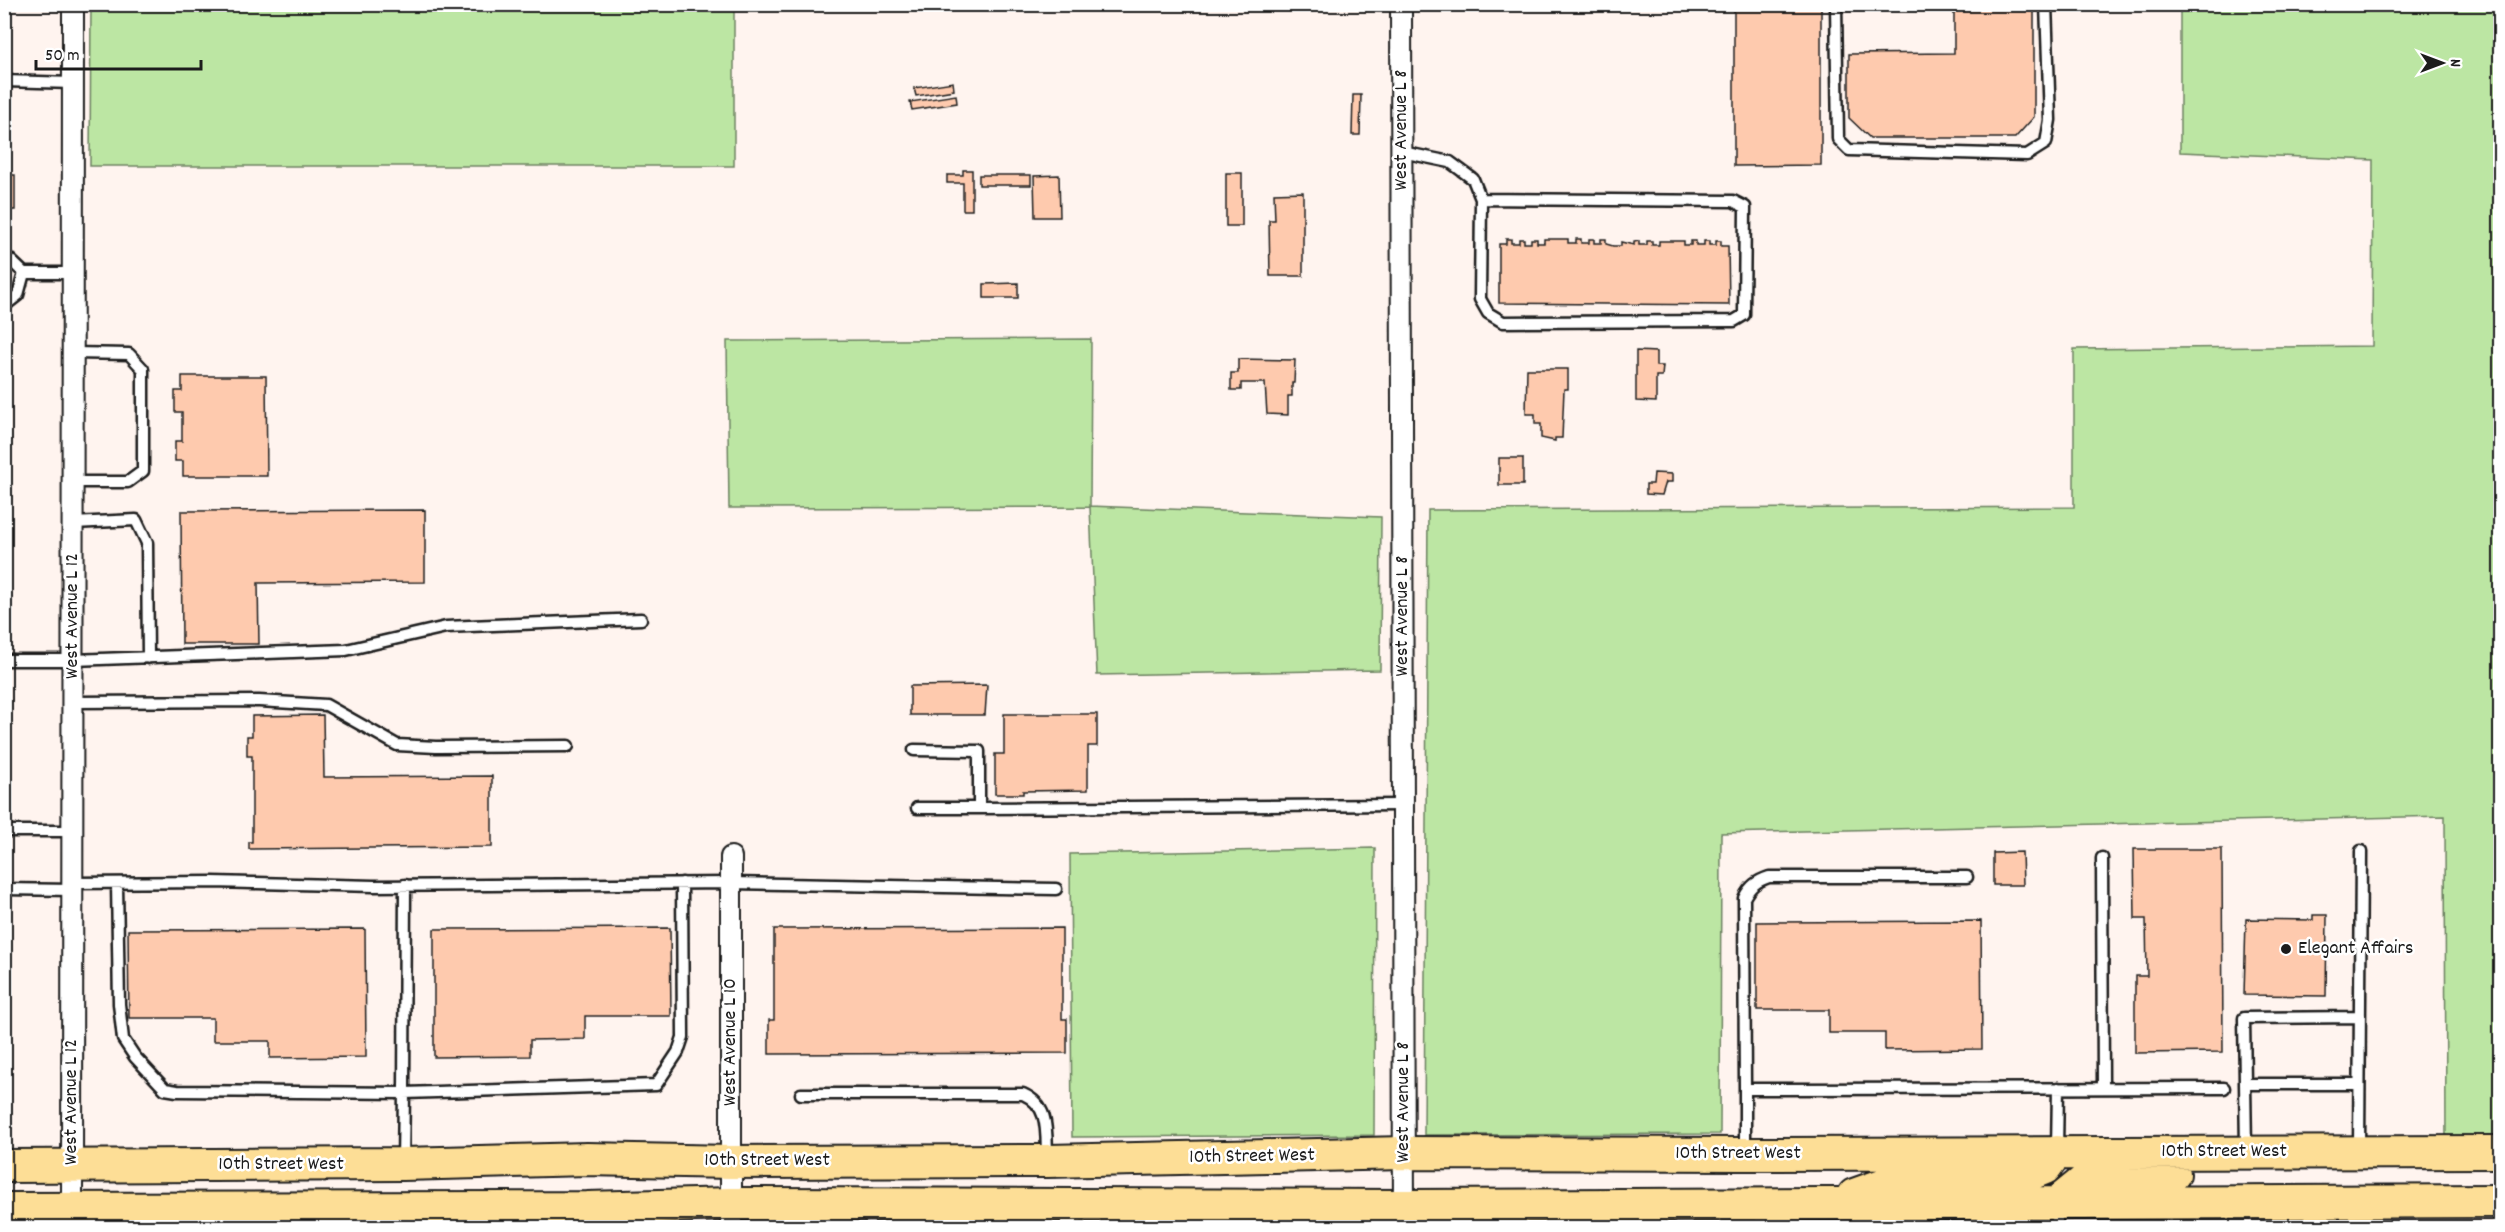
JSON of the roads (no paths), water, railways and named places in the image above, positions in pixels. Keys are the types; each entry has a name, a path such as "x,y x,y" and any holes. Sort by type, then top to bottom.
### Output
{"main road":[{"path":"4,1209 72,1218 391,1213 983,1217 1761,1215 1831,1203 1896,1180 2028,1175 2045,1168 2057,1152"},
{"path":"2057,1215 2084,1181 2103,1176 2285,1172 2316,1166 2351,1152"},
{"name":"10th Street West","path":"4,1166 403,1164 587,1160 1048,1161 1404,1153 2500,1152"},
{"path":"1071,1216 1074,1192 1080,1185 1095,1180 1178,1178 1207,1170 1239,1157"},
{"path":"1831,1203 2057,1215 2500,1201"}],"street":[{"name":"West Avenue L 12","path":"72,1218 74,4"},
{"name":"West Avenue L 8","path":"1401,4 1404,1217"},
{"name":"West Avenue L 10","path":"731,857 731,1216"}],"lane":[{"path":"1836,4 1838,139 1849,150 2027,155 2046,143 2050,120 2046,4"},
{"path":"4,81 74,82"},
{"path":"1402,152 1450,162 1473,179 1481,199 1480,299 1488,313 1503,322 1734,321 1744,315 1745,207 1733,201 1481,199"},
{"path":"4,254 24,273 74,273"},
{"path":"4,306 18,295 24,273"},
{"path":"74,353 129,354 143,369 143,471 128,482 74,482"},
{"path":"74,523 136,520 147,543 148,658"},
{"path":"4,660 148,658 346,650 446,627 641,619"},
{"path":"74,702 259,701 326,705 397,745 568,746"},
{"path":"914,750 979,751 979,808"},
{"path":"917,808 1403,805"},
{"path":"4,831 73,831"},
{"path":"2351,1152 2359,1084 2361,851"},
{"path":"2102,858 2103,1088"},
{"path":"1745,1154 1744,898 1748,889 1757,881 1769,877 1967,877"},
{"path":"4,890 213,882 405,885 731,883 1056,889"},
{"path":"117,884 119,1004 123,1039 135,1057 165,1089 404,1093 656,1085 678,1052 683,1037 682,883"},
{"path":"403,1164 405,885"},
{"path":"2246,1152 2244,1018 2360,1017"},
{"path":"2245,1084 2359,1084"},
{"path":"2057,1152 2058,1088"},
{"path":"1745,1089 2224,1088"},
{"path":"801,1094 1023,1094 1034,1099 1046,1115 1048,1161"}],"place":[{"name":"Elegant Affairs","path":"2286,949"}]}
